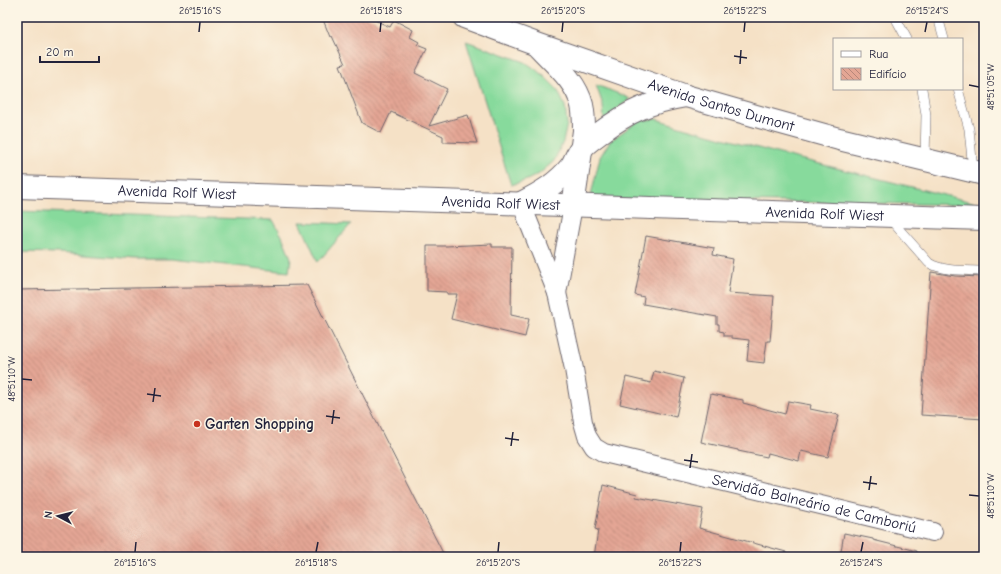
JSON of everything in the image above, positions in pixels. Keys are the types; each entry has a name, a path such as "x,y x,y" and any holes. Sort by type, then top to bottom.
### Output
{"main road":[{"name":"Avenida Santos Dumont","path":"464,17 686,96 839,139 978,173"},
{"path":"537,44 573,84 582,106 584,131 574,206"},
{"path":"521,203 544,191 559,179 572,164 581,148 613,123 630,112 648,105 686,96"},
{"name":"Avenida Rolf Wiest","path":"17,187 984,219"}],"street":[{"name":"Servidão Balneário de Camboriú","path":"521,203 557,294 574,369 583,422 587,436 594,447 604,453 933,532"},
{"name":"Servidão Balneário de Camboriú","path":"557,294 574,206"}],"lane":[{"path":"895,17 906,38"},
{"path":"938,17 944,38"},
{"path":"922,90 926,115 925,160"},
{"path":"958,90 969,129 978,173"},
{"path":"888,216 929,263 944,269 984,271"}],"green space":[{"path":"466,41 525,62 541,73 557,89 565,106 567,124 563,142 554,161 539,174 527,180 511,185"},
{"path":"596,85 630,99 604,121 603,105"},
{"path":"656,119 780,154 984,205 590,199 600,157 610,141 638,121"},
{"path":"17,211 273,220 282,236 291,258 289,272 172,259 136,259 58,253 17,252"},
{"path":"300,222 351,224 318,262"}],"building":[{"path":"322,17 368,17 390,27 394,20 413,30 410,37 419,42 417,45 427,49 415,73 447,89 429,126 468,115 477,143 443,142 443,136 391,112 381,133 362,123 340,65 345,64 332,36 330,37"},
{"path":"646,236 714,248 713,255 733,259 728,293 774,296 770,341 767,341 764,363 747,361 749,340 732,338 732,336 724,336 724,332 719,331 717,317 643,304 644,297 635,295"},
{"path":"492,244 492,247 512,247 511,315 529,319 525,337 451,319 457,294 427,291 427,246"},
{"path":"931,272 955,276 984,277 984,419 921,415"},
{"name":"Garten Shopping","path":"307,285 445,557 17,557 17,290"},
{"path":"654,371 684,378 676,417 620,404 626,377 651,383"},
{"path":"711,394 743,400 743,403 785,414 788,401 811,405 810,409 839,415 828,457 801,451 799,461 768,453 767,457 701,442"},
{"path":"603,485 637,494 636,497 703,509 699,528 786,552 785,557 594,557 598,530 595,529"},
{"path":"844,533 917,551 916,557 840,557"}],"place":[{"name":"Garten Shopping","path":"197,424"}]}
